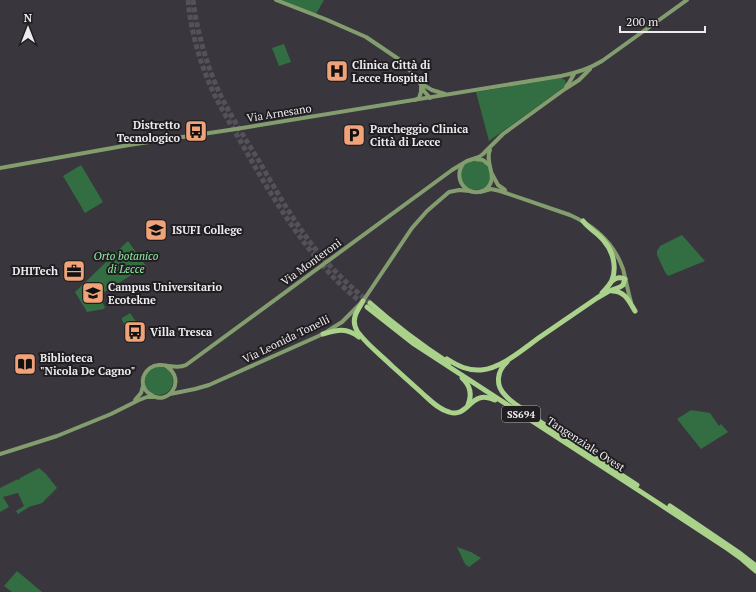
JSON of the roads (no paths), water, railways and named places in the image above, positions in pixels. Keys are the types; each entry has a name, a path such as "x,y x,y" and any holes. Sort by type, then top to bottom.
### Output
{"highway":[{"path":"583,221 604,240 610,250 614,262 612,280 597,298"},
{"path":"363,301 354,320 356,331 424,395 443,410 451,413 460,412 480,397 490,398 529,421 536,422 536,417 505,396 500,388 498,378 499,373 504,364 514,356 597,298 623,285 625,279 617,277 612,280"},
{"path":"610,291 616,290 624,294 635,311"},
{"name":"Tangenziale Ovest","path":"536,422 417,342 368,305 399,333 434,358 681,515 738,552 756,566"},
{"path":"322,334 346,330 363,339"},
{"path":"417,342 423,344 460,367 470,370 495,367 514,356"},
{"path":"434,358 466,382 470,389 468,406"},
{"name":"Tangenziale Ovest","path":"681,515 742,559 756,572"}],"main road":[{"path":"276,0 366,37 403,62 430,98"},
{"name":"Via Monteroni","path":"561,76 574,74 592,67 618,51 688,0"},
{"name":"Via Monteroni","path":"143,381 145,373 152,366 162,365 178,367 186,365 452,170 483,154 503,134 582,78 592,67"},
{"path":"574,74 576,77 575,83"},
{"name":"Via Monteroni","path":"566,88 574,74"},
{"path":"561,76 567,81 566,88"},
{"name":"Via Arnesano","path":"0,168 122,146 561,76"},
{"path":"420,83 436,92 448,95"},
{"path":"414,100 419,98 421,92 420,83"},
{"path":"493,144 488,156 492,173 498,185 512,194"},
{"path":"475,159 483,160 490,167"},
{"path":"464,163 460,169 459,177 461,184 467,190 480,192 492,189 512,194 570,215 594,228 606,239 620,262 635,311"},
{"path":"480,192 489,185 492,173"},
{"name":"Via Leonida Tonelli","path":"170,394 210,385 322,334 342,322 363,301 421,217 449,192 459,190 470,191"},
{"path":"0,454 63,434 147,397 161,398 170,394 175,386 176,377 174,372 166,366"},
{"path":"143,381 146,391 152,396 156,397"},
{"path":"132,403 141,393 143,381"}],"tunnel":[{"path":"188,0 197,50 205,73 218,102 252,162 284,214 308,248 335,279 365,305"},
{"path":"193,0 200,37 207,61 216,85 234,121 281,198 313,246 333,269 370,303"}],"place":[{"name":"Clinica Città di Lecce Hospital","path":"337,71"},
{"name":"Distretto Tecnologico","path":"196,131"},
{"name":"Parcheggio Clinica Città di Lecce","path":"354,135"},
{"name":"ISUFI College","path":"156,230"},
{"name":"DHITech","path":"74,271"},
{"name":"Campus Universitario Ecotekne","path":"93,293"},
{"name":"Villa Tresca","path":"135,332"},
{"name":"Biblioteca \"Nicola De Cagno\"","path":"25,364"}],"park label":[{"name":"Orto botanico di Lecce","path":"126,262"}]}
